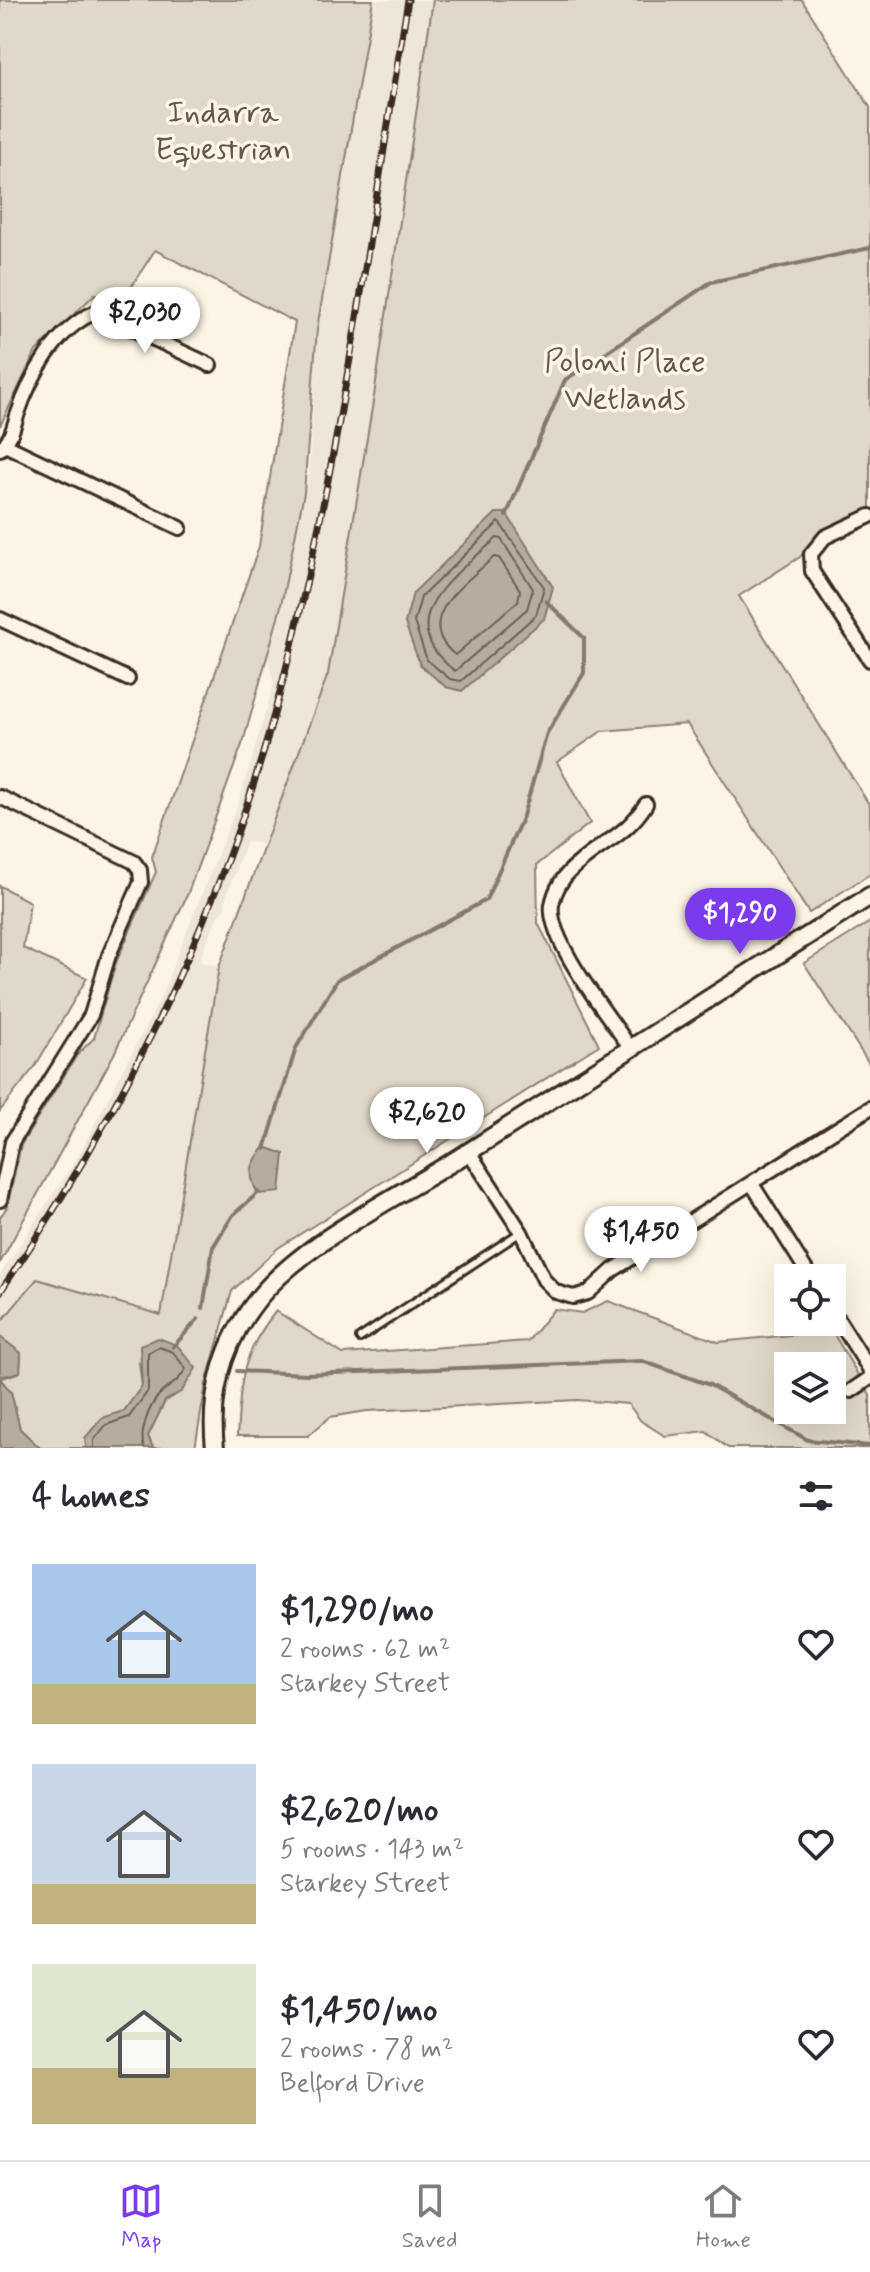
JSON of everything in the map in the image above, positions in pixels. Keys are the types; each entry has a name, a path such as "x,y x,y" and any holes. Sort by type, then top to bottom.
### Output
{"street":[{"path":"180,528 3,447 45,357 78,322 96,312 210,365"},
{"path":"870,516 825,537 811,554 812,571 870,660"},
{"path":"0,619 128,679"},
{"path":"0,797 134,862 140,870 141,882 109,955 91,1015 12,1142 0,1200"},
{"path":"631,1049 565,948 552,907 558,885 575,866 633,825 646,804"},
{"path":"215,1448 213,1408 230,1340 274,1281 355,1220 469,1152 870,896"},
{"path":"469,1152 521,1232 544,1280 556,1292 573,1297 588,1293 613,1270 870,1108"},
{"path":"752,1184 802,1264"},
{"path":"846,1332 870,1370"},
{"path":"851,1391 870,1378"}],"lane":[{"path":"360,1338 521,1232"}],"shaded area":[{"path":"373,0 433,0 374,396 328,674 263,851 260,844 246,841 226,896 225,909 217,918 199,961 219,967 161,1315 37,1279 0,1331 0,1275 78,1156 159,1001 239,801 274,684 266,648 287,581 309,474 317,329"}],"green space":[{"name":"Indarra Equestrian","path":"0,0 373,0 317,329 304,493 280,610 244,739 188,893 114,1054 0,1263 0,1217 7,1207 21,1145 77,1055 94,1038 115,965 156,872 152,857 259,546 295,322 155,250 119,306 95,294 36,351 0,426"},
{"name":"Poloni Place Wetlands","path":"433,0 802,0 870,107 870,509 819,532 800,557 739,596 870,806 870,874 809,913 687,724 602,731 557,762 590,823 537,865 538,923 599,1045 278,1248 232,1291 206,1384 195,1448 153,1448 148,1436 165,1401 182,1391 139,1363 142,1386 124,1411 102,1418 86,1438 86,1448 40,1448 20,1429 11,1392 0,1379 20,1372 21,1353 0,1337 0,1323 37,1279 161,1315 219,967 328,674 374,396"},
{"path":"0,886 30,902 23,948 87,978 36,1065 0,1111"},
{"path":"870,922 870,1065 804,963"},
{"path":"608,1301 718,1342 780,1336 835,1336 844,1352 774,1352 774,1424 846,1424 846,1355 870,1395 870,1448 728,1448 706,1431 665,1436 641,1421 628,1404 577,1400 367,1411 330,1417 308,1436 237,1436 244,1370 255,1342 276,1311 343,1354 528,1341 554,1309 582,1313"}],"water":[{"path":"496,513 506,513 553,587 544,619 462,691 446,687 420,665 405,623 413,593"},
{"path":"265,1147 284,1154 280,1192 258,1194 251,1174 256,1159"},
{"path":"0,1337 21,1353 20,1372 0,1377"},
{"path":"158,1338 177,1345 196,1368 182,1391 165,1401 148,1436 153,1448 86,1448 85,1438 102,1418 124,1411 142,1386 140,1345"},
{"path":"0,1379 11,1392 20,1429 40,1448 0,1448"}],"waterway":[{"path":"506,516 565,380 711,282 870,248"},
{"path":"265,1149 296,1048 337,980 486,900 523,816 547,733 584,673 584,638 546,601"},
{"path":"203,1308 213,1247 233,1215 259,1192"},
{"path":"173,1347 198,1319"},
{"path":"237,1371 307,1374 642,1361 710,1385 808,1440 870,1446"}],"railway":[{"path":"0,1292 82,1163 156,1025 219,882 245,809 268,736 313,554 364,278 408,0"}]}
